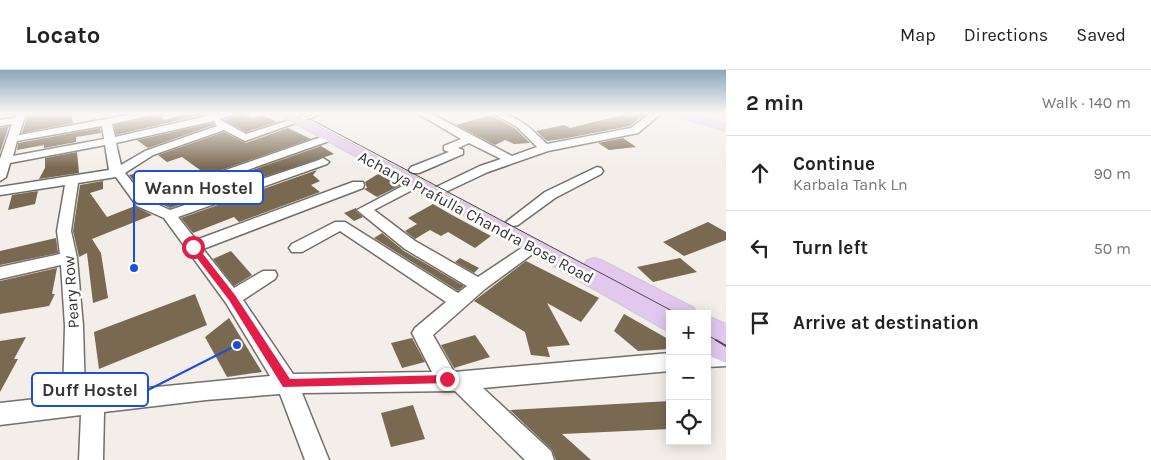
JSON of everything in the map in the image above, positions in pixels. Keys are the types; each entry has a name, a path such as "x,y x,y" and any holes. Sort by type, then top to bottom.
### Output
{"main road":[{"name":"Acharya Prafulla Chandra Bose Road","path":"320,131 328,138 416,177"},
{"name":"Acharya Prafulla Chandra Bose Road","path":"330,131 441,190 513,222 678,310"},
{"name":"Acharya Prafulla Chandra Bose Road","path":"441,190 534,247 666,320"},
{"path":"711,327 726,335"},
{"path":"711,344 726,353"}],"street":[{"path":"0,177 16,131"},
{"path":"13,139 59,131"},
{"path":"108,131 116,173"},
{"path":"5,161 153,131"},
{"path":"0,191 116,173 149,153 211,131"},
{"path":"234,131 245,138 261,131"},
{"path":"453,131 512,160"},
{"path":"527,131 545,148"},
{"path":"441,190 484,169 545,148 633,131"},
{"path":"142,203 328,138"},
{"path":"469,139 448,148 459,152 364,210 410,245 479,285"},
{"path":"169,215 323,162"},
{"path":"513,222 550,195 597,171"},
{"path":"116,173 120,174 142,203 169,215 232,298 287,384 317,460"},
{"name":"Peary Row","path":"72,180 64,232 69,258 74,326 84,404"},
{"path":"193,247 358,185"},
{"path":"297,248 340,224 459,302"},
{"path":"534,247 479,285 422,332 454,380 542,460"},
{"path":"0,273 69,258"},
{"path":"232,298 269,275"},
{"path":"711,358 726,357"},
{"path":"0,414 287,384 454,380 666,362"},
{"path":"84,404 91,460"}],"building":[{"path":"0,131 7,131 0,152"},
{"path":"83,131 101,131 101,133 76,137 76,142 44,148 44,145 17,150 18,143"},
{"path":"115,131 132,131 116,135"},
{"path":"176,131 196,131 148,148 137,140"},
{"path":"279,131 295,131 311,139 207,175 182,157 167,162 158,155 224,132 246,143"},
{"path":"468,131 518,131 530,143 514,144 505,140 495,145"},
{"path":"536,131 603,131 562,139 547,141"},
{"path":"623,138 636,147 609,150 598,143"},
{"path":"321,146 334,154 170,208 159,203"},
{"path":"77,152 79,173 39,179 45,168 45,158"},
{"path":"152,170 170,187 146,196 129,175"},
{"path":"317,170 313,175 320,181 311,185 320,192 239,222 234,217 193,233 181,218"},
{"path":"378,174 401,185 377,197 364,189 367,188 365,182"},
{"path":"103,181 103,189 90,193 107,217 135,206 152,215 92,239 101,253 108,298 93,303 87,253 79,257 73,231 80,185"},
{"path":"38,191 35,204 8,210 12,195"},
{"path":"433,204 491,236 475,248 448,232 441,236 430,230 415,239 405,231 417,224 408,218"},
{"path":"356,208 356,211 363,217 354,221 344,213"},
{"path":"708,222 726,232 726,240 684,256 663,242"},
{"path":"382,233 404,251 464,286 458,291 374,238"},
{"path":"56,238 58,253 0,265 0,251"},
{"path":"231,251 252,275 234,286 213,259"},
{"path":"460,258 479,268 474,273 455,262"},
{"path":"680,258 697,272 653,282 637,267"},
{"path":"526,261 599,298 581,322 547,303 570,345 547,347 550,357 531,355 525,332 474,301"},
{"path":"57,268 52,294 55,294 49,306 0,314 0,281"},
{"path":"195,294 207,325 99,369 94,332"},
{"path":"624,314 666,338 666,349 638,351 614,331"},
{"path":"229,318 262,372 227,377 205,337"},
{"path":"475,335 490,357 454,368 441,345"},
{"path":"26,337 14,359 18,359 0,392 0,341"},
{"path":"412,338 425,362 402,368 391,343"},
{"path":"666,401 666,429 562,434 591,460 556,460 552,450 510,410"},
{"path":"413,405 425,439 391,447 381,413"}],"tram line":[{"path":"333,131 670,310"},
{"path":"711,337 718,341"},
{"path":"716,340 726,346"}],"place":[{"name":"Wann Hostel","path":"134,268"},
{"name":"Duff Hostel","path":"237,345"}],"route":[{"path":"193,247 232,298 287,384 447,379"}]}
